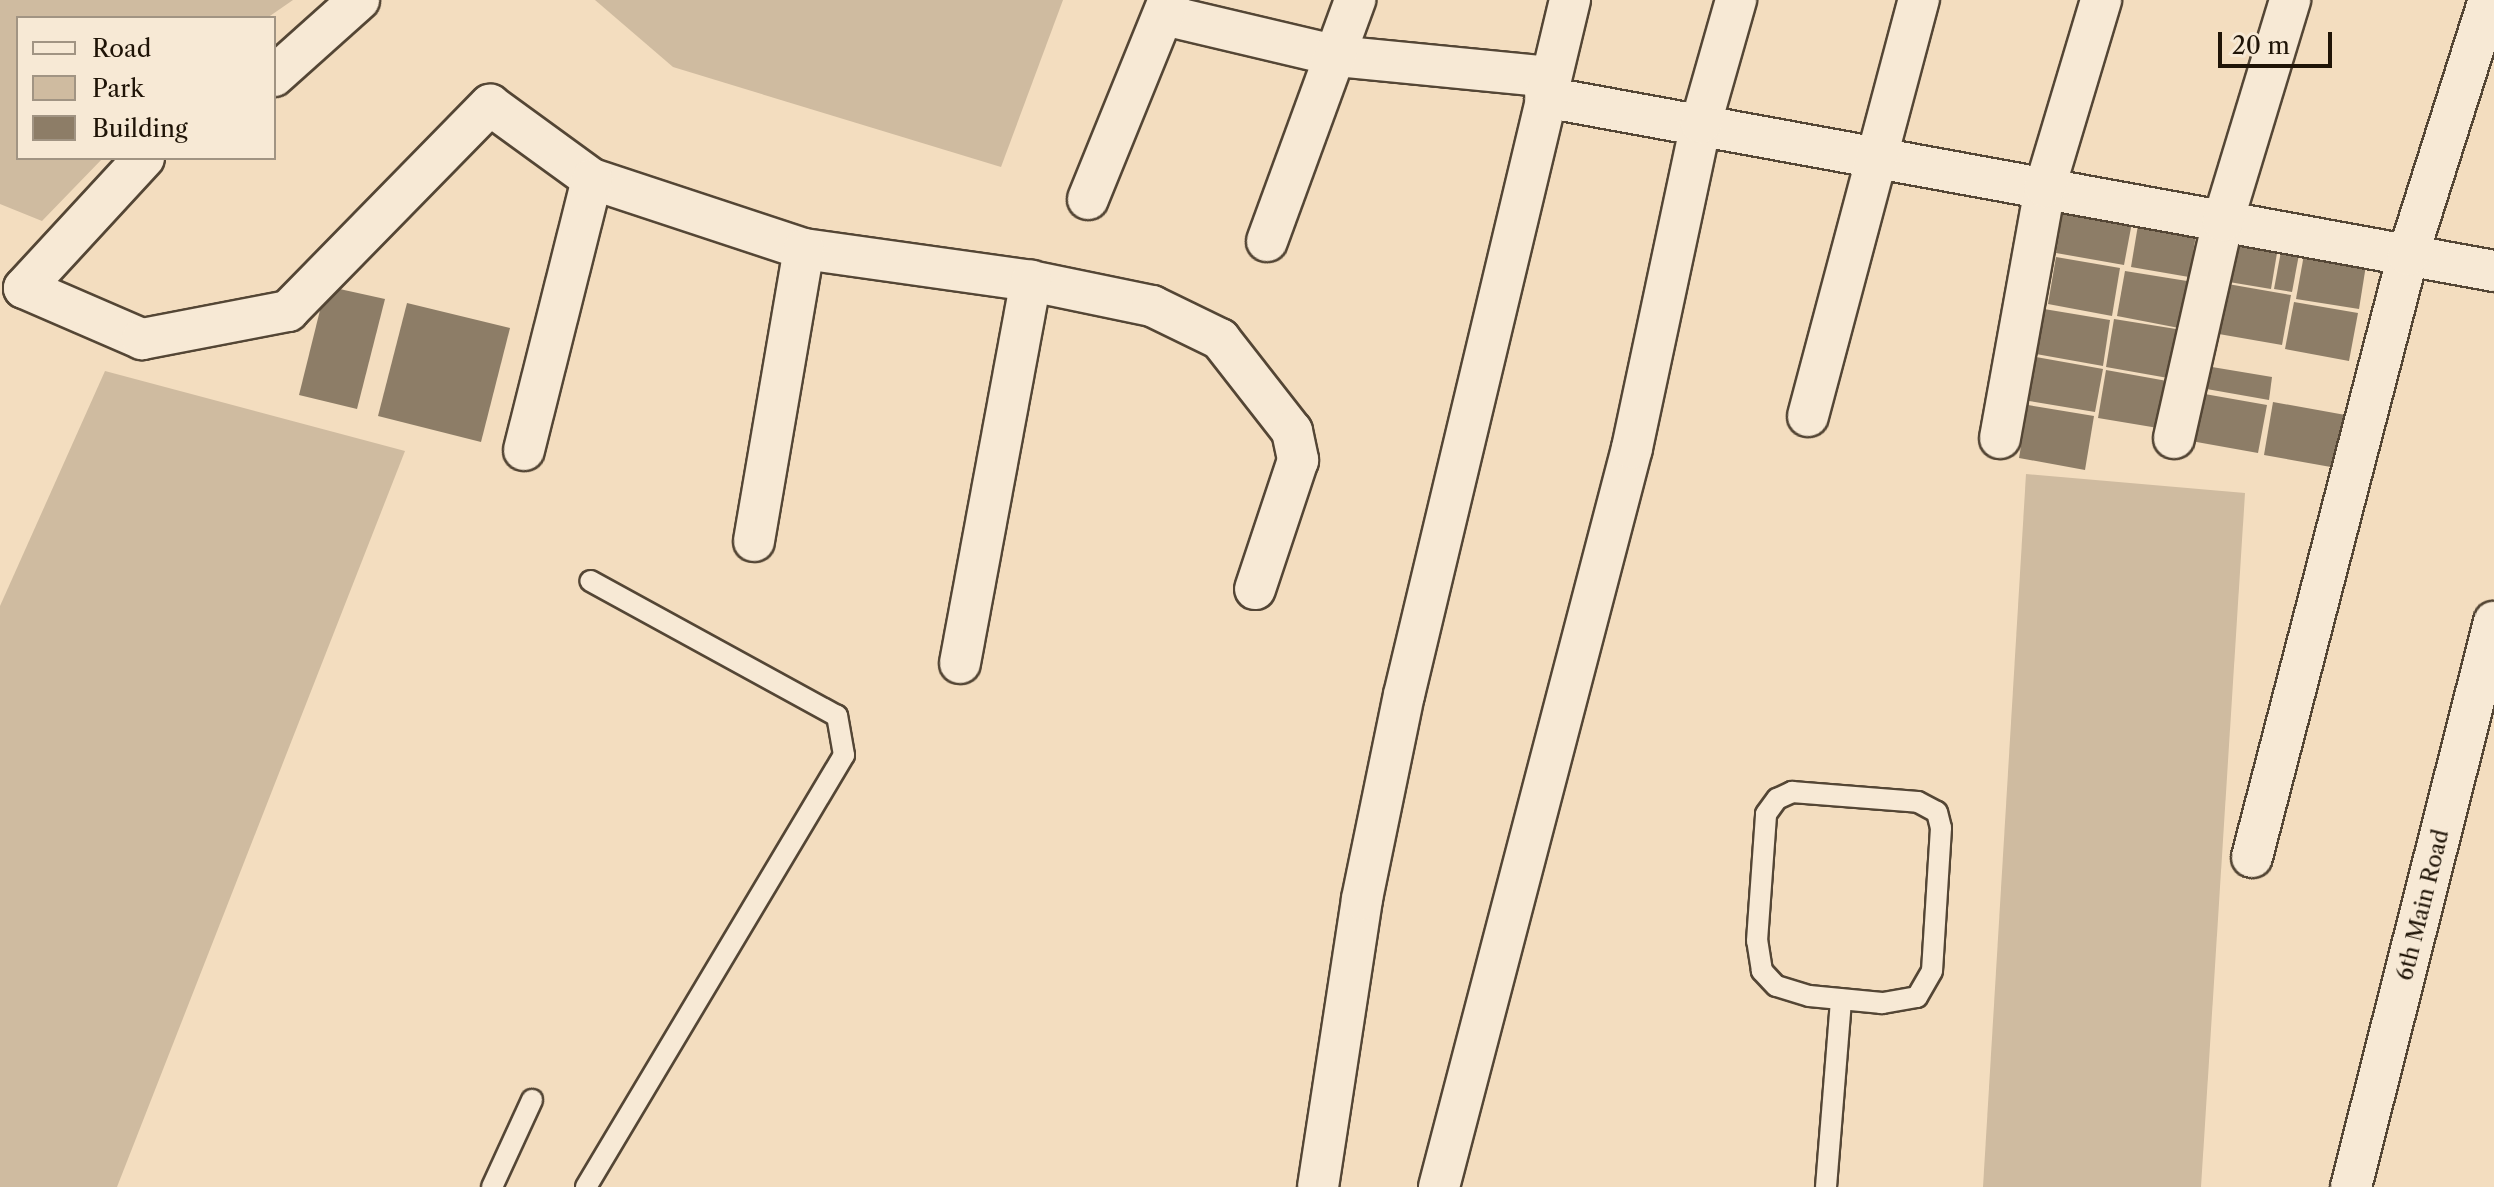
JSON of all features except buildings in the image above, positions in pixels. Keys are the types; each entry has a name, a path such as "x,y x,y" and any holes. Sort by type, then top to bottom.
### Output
{"street":[{"path":"276,74 359,0"},
{"path":"1267,241 1355,0"},
{"path":"1318,1187 1362,899 1401,710 1570,0"},
{"path":"1439,1187 1632,448 1701,123 1736,0"},
{"path":"1808,416 1919,0"},
{"path":"2000,438 2045,187 2101,0"},
{"path":"2174,438 2223,221 2290,0"},
{"path":"2252,857 2408,255 2489,0"},
{"path":"1088,199 1166,7 1337,56 1548,87 1701,123 2494,271"},
{"path":"142,160 12,280 142,339 288,311 490,105 592,179 804,249 1031,281 1152,306 1220,339 1292,431 1298,460 1255,589"},
{"path":"524,450 592,179"},
{"path":"754,541 804,249"},
{"path":"960,663 1031,281"},
{"name":"6th Main Road","path":"2351,1187 2481,727 2494,622"}],"lane":[{"path":"586,1187 844,755 837,716 590,581"},
{"path":"1792,792 1918,802 1941,819 1930,982 1917,997 1903,1002 1841,1000 1776,986 1759,962 1766,814 1777,799 1792,792"},
{"path":"1826,1187 1841,1000"},
{"path":"492,1187 532,1100"}],"green space":[{"path":"0,0 293,0 270,16 16,16 16,160 101,160 42,221 0,204"},
{"path":"595,0 1063,0 1001,167 673,67"},
{"path":"105,371 405,451 117,1187 0,1187 0,606"},
{"path":"2026,474 2245,493 2201,1187 1983,1187"}]}
